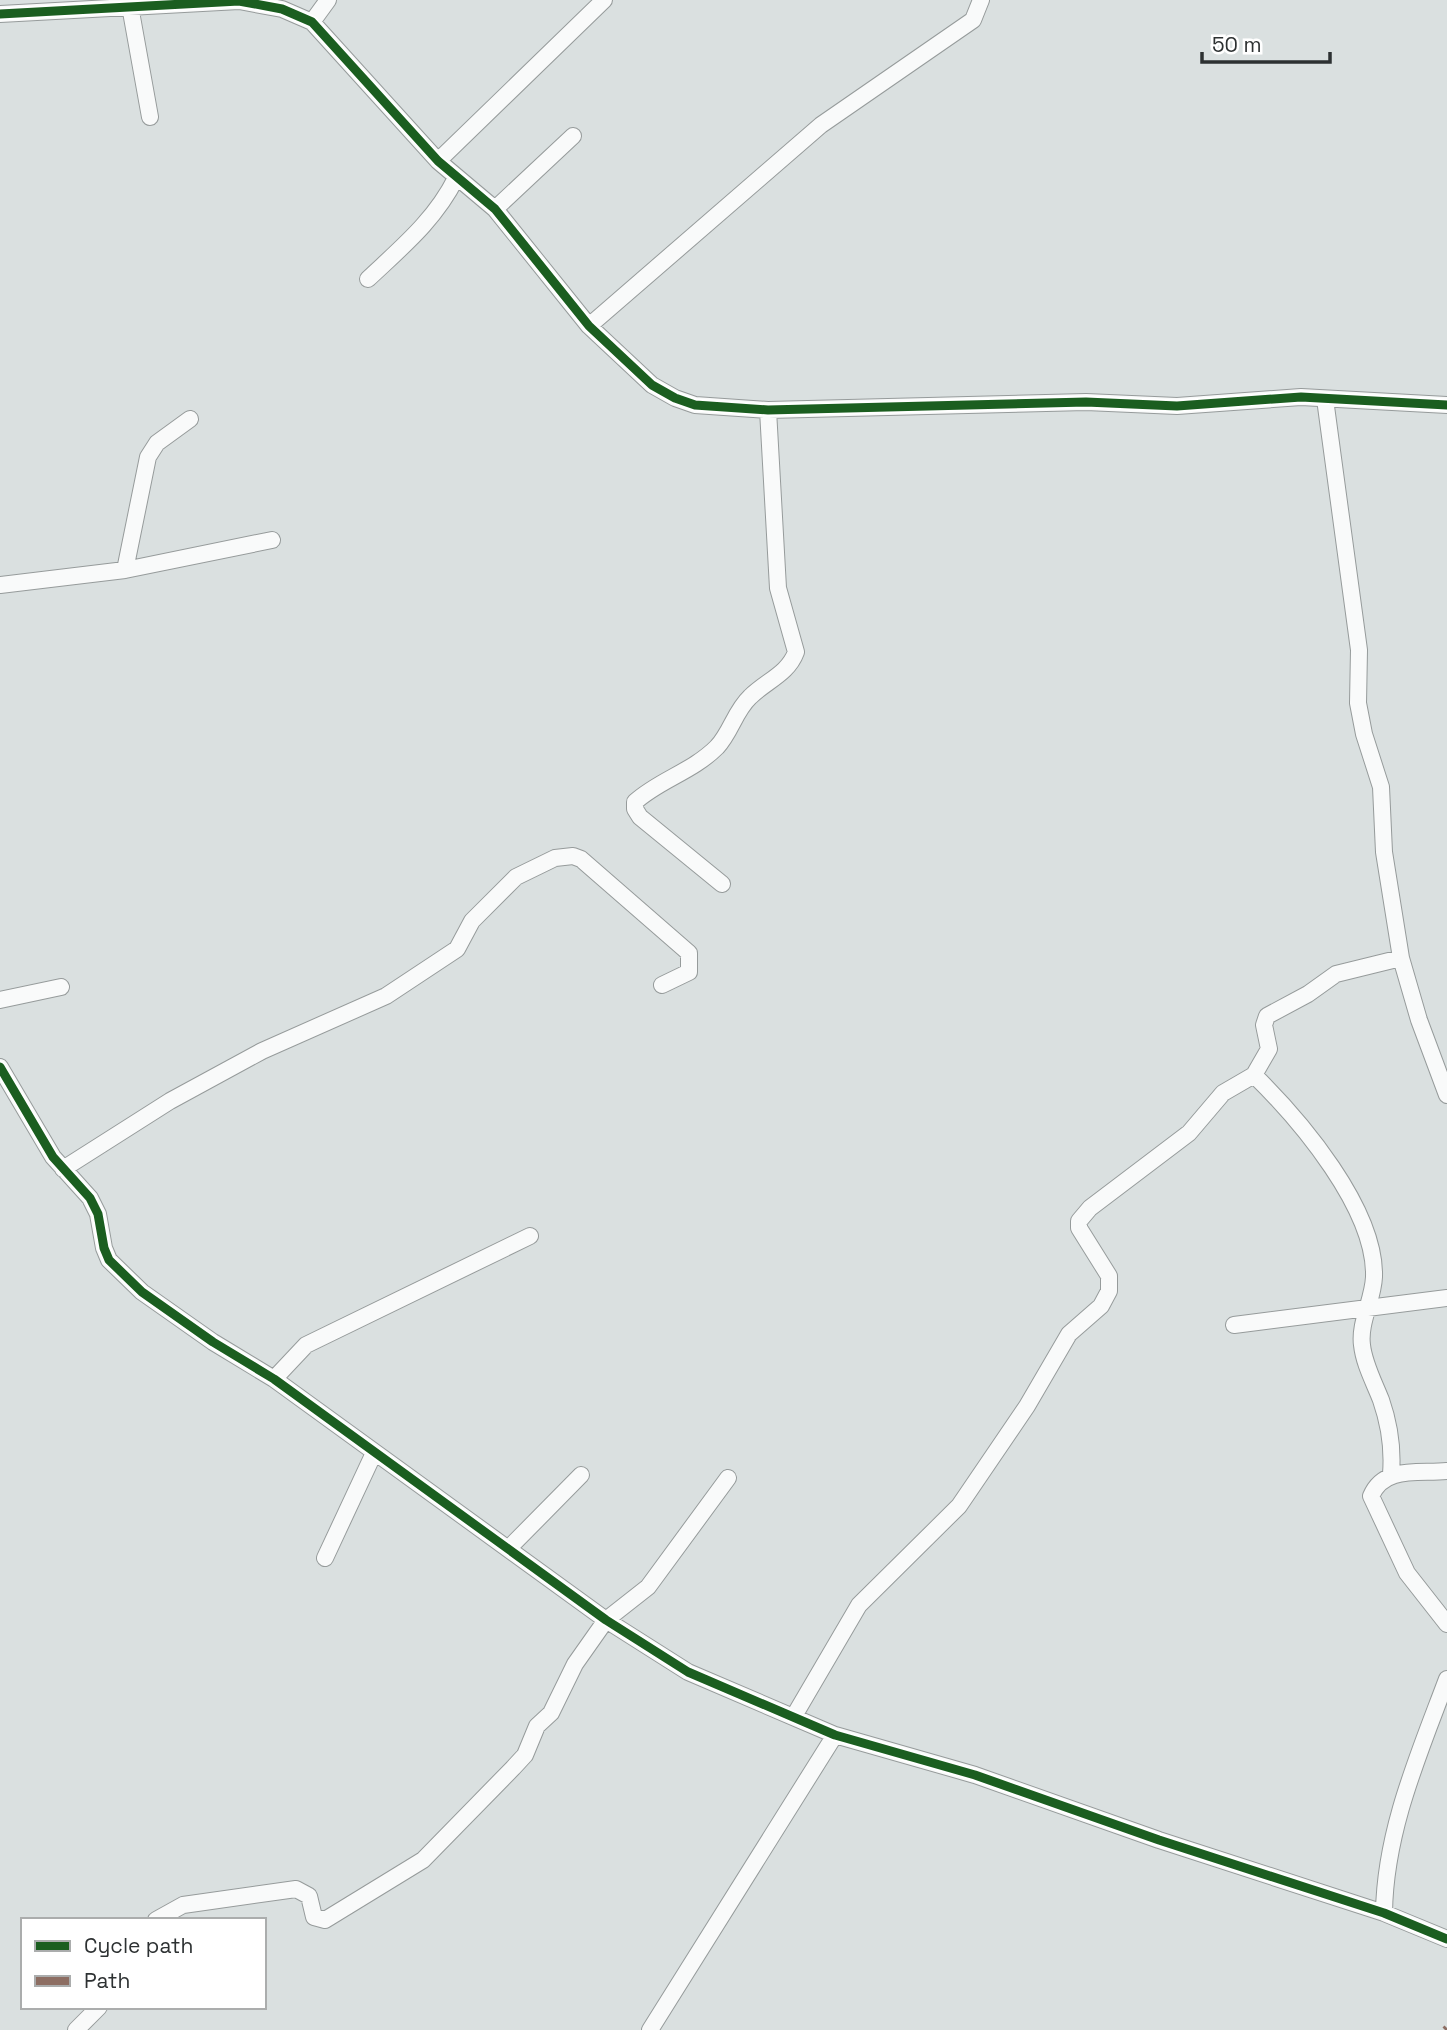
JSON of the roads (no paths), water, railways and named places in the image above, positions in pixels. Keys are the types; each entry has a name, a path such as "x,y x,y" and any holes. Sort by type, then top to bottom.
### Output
{"street":[{"path":"312,22 328,0"},
{"path":"438,161 604,0"},
{"path":"589,326 821,125 973,20 981,0"},
{"path":"0,14 68,5 251,2 282,9 312,22 438,161 495,209 589,326 652,385 675,398 695,404 768,410 1086,402 1177,406 1269,398 1447,405"},
{"path":"130,6 150,117"},
{"path":"495,209 573,136"},
{"path":"368,279 426,225 442,204 456,178"},
{"path":"1325,399 1359,650 1359,703 1364,734 1381,787 1384,852 1401,958 1419,1020 1447,1095"},
{"path":"723,884 640,817 635,802 693,766 718,746 739,710 750,697 793,661 796,652 795,640 782,610 778,588 768,410"},
{"path":"125,570 148,457 157,443 190,419"},
{"path":"0,585 125,570 272,540"},
{"path":"62,1169 170,1101 262,1051 386,996 457,949 472,921 509,882 555,858 573,856 581,859 689,953 689,972 662,985"},
{"path":"794,1716 859,1605 959,1506 1027,1406 1069,1334 1101,1307 1109,1291 1109,1276 1079,1228 1079,1221 1090,1208 1189,1133 1229,1088 1254,1075 1269,1049 1264,1025 1267,1016 1308,995 1336,974 1401,958"},
{"path":"0,1000 61,988"},
{"path":"0,1067 62,1169 90,1198 98,1214 104,1248 117,1268 142,1292 213,1342 274,1379 606,1620 688,1672 835,1735 975,1775 1159,1840 1384,1913 1447,1940"},
{"path":"1254,1075 1296,1117 1358,1212 1368,1241 1374,1275 1362,1344 1389,1432 1391,1474"},
{"path":"274,1379 306,1345 530,1236"},
{"path":"1234,1325 1447,1298"},
{"path":"326,1558 374,1453"},
{"path":"1447,1471 1391,1474 1375,1487 1373,1504 1407,1573 1447,1624"},
{"path":"508,1549 581,1475"},
{"path":"160,1918 183,1905 296,1889 309,1896 314,1917 326,1920 423,1860 525,1755 535,1729 551,1713 575,1664 606,1620 649,1587 728,1478"},
{"path":"1384,1913 1384,1881 1394,1830 1447,1679"},
{"path":"650,2030 835,1735"},
{"path":"76,2030 97,2009"}]}
